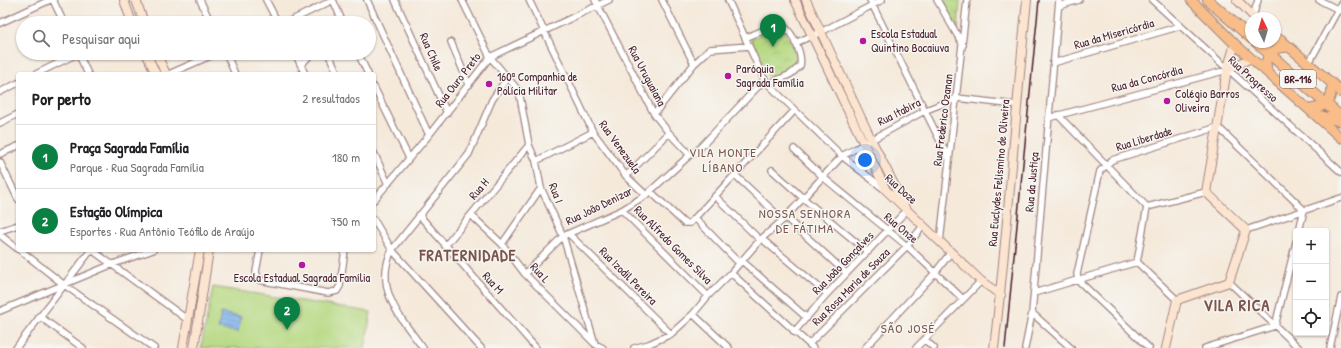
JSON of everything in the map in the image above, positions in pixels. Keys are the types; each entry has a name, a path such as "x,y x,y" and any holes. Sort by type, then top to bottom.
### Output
{"highway":[{"path":"1208,0 1245,32"},
{"name":"BR-116","path":"1262,48 1341,117"},
{"path":"1313,112 1341,121"}],"main road":[{"path":"1191,0 1234,44 1341,138"},
{"path":"1281,41 1339,90 1326,104 1313,112"},
{"path":"1266,72 1266,62 1269,54 1278,48"}],"street":[{"path":"1,22 52,0 60,16"},
{"path":"124,0 130,16"},
{"path":"136,0 142,16"},
{"path":"200,0 208,16"},
{"path":"266,0 274,16"},
{"path":"300,16 333,0 340,16"},
{"path":"367,0 374,16"},
{"name":"Rua Chile","path":"396,0 447,113"},
{"name":"Rua I","path":"462,0 490,57 519,91 529,145 536,161 541,188 563,236 593,346"},
{"name":"Rua Venezuela","path":"529,0 593,132 626,176 687,224 696,219"},
{"name":"Rua Ouro Preto","path":"376,198 470,85 490,57 544,31 596,3 609,0"},
{"path":"662,0 694,64"},
{"path":"728,0 766,82 791,74 800,66 800,56 795,43 785,28 778,24 746,38"},
{"path":"795,0 862,143 886,190"},
{"path":"806,0 871,139 907,210"},
{"path":"795,43 821,32 871,2 882,0"},
{"path":"937,0 963,45"},
{"name":"Rua Frederico Ozanan","path":"940,242 967,0"},
{"name":"Rua Euclydes Felismino de Oliveira","path":"994,348 1001,295 1016,104 1028,0"},
{"path":"1059,3 1079,0"},
{"name":"Rua Progresso","path":"1152,0 1227,70 1341,172"},
{"path":"1237,0 1249,12"},
{"path":"1255,12 1258,0"},
{"path":"1309,63 1340,8 1319,0"},
{"path":"871,2 926,110 949,159"},
{"name":"Rua Uruguaiana","path":"596,3 654,114 669,133 690,155"},
{"name":"Rua da Justiça","path":"1025,348 1032,313 1034,293 1059,3"},
{"path":"376,20 429,135"},
{"name":"Rua da Misericórdia","path":"1053,63 1181,26"},
{"path":"451,42 470,85"},
{"path":"1206,192 1227,70 1234,44"},
{"path":"654,114 694,64 710,49 749,46"},
{"name":"Rua da Concórdia","path":"1048,118 1227,70 1251,58"},
{"path":"40,72 65,60"},
{"path":"82,60 87,72"},
{"path":"149,60 155,72"},
{"path":"159,60 165,72"},
{"path":"174,72 201,60"},
{"path":"229,60 234,72"},
{"path":"298,60 305,72"},
{"path":"301,65 306,60"},
{"path":"331,60 337,72"},
{"path":"361,60 367,72"},
{"path":"423,348 395,309 388,294 384,280 384,270 392,250 469,154 492,100 507,78"},
{"name":"Rua Doze","path":"766,82 794,111 842,156 886,190 982,281 1001,295"},
{"name":"Rua João Denizar","path":"563,236 622,210 648,193 690,155 695,153 766,82"},
{"path":"0,92 16,84"},
{"path":"376,91 409,158"},
{"name":"Rua Itabira","path":"634,348 650,346 671,334 694,314 708,296 732,273 740,261 784,219 842,156 862,143 926,110 957,98 1016,104"},
{"path":"794,111 715,196 696,219 740,261 807,318"},
{"path":"0,123 16,115"},
{"path":"1058,115 1147,207"},
{"path":"1218,127 1304,210"},
{"name":"Rua Liberdade","path":"1078,280 1077,274 1100,171 1112,160 1218,127"},
{"path":"536,161 593,132"},
{"path":"626,176 669,133"},
{"name":"Rua H","path":"445,246 529,145"},
{"path":"0,154 16,147"},
{"name":"Rua Onze","path":"794,148 824,177 888,232 907,246 963,299"},
{"path":"376,157 388,184"},
{"path":"0,162 16,195"},
{"path":"772,170 868,252"},
{"path":"735,175 846,273"},
{"path":"502,244 541,188"},
{"path":"1147,207 1206,192"},
{"path":"1206,192 1246,230"},
{"path":"715,196 761,240 827,294"},
{"path":"1246,230 1341,198"},
{"path":"1137,262 1147,207"},
{"name":"Rua Alfredo Gomes Silva","path":"622,210 708,296"},
{"name":"Rua João Gonçalves","path":"794,332 846,273 888,232 907,210"},
{"path":"1300,228 1304,210"},
{"name":"Rua M","path":"419,215 536,348"},
{"name":"Rua L","path":"471,215 502,244 525,274 593,346 603,348"},
{"path":"376,223 392,250 481,348"},
{"path":"0,231 16,226"},
{"name":"Rua Rosa Maria de Souza","path":"811,346 907,246 923,226"},
{"path":"1229,282 1246,230"},
{"name":"Rua Izodil Pereira","path":"569,234 671,334"},
{"path":"0,235 16,247"},
{"path":"525,274 563,236"},
{"path":"23,252 63,284 154,348"},
{"path":"16,348 63,284 90,252"},
{"path":"95,252 188,320"},
{"path":"0,311 63,284 147,252"},
{"path":"183,348 200,252"},
{"path":"194,348 208,252"},
{"path":"260,252 256,272 259,280 328,294 337,291 340,286 345,252"},
{"path":"865,348 935,273 951,252"},
{"path":"1275,326 1293,254"},
{"path":"1034,293 1137,262"},
{"path":"1137,262 1177,300"},
{"path":"732,273 794,332 811,346"},
{"path":"1078,280 1149,348"},
{"path":"916,348 982,281"},
{"path":"1177,300 1229,282"},
{"path":"1229,282 1299,348"},
{"path":"1330,348 1341,297"},
{"path":"1166,348 1177,300"},
{"path":"1032,313 1071,348"},
{"path":"694,314 729,348"},
{"path":"39,316 83,348"},
{"path":"1205,348 1275,326"},
{"path":"924,340 934,348"}],"green space":[{"path":"943,0 960,0 958,30"},
{"path":"775,26 784,30 794,49 797,59 795,69 770,80 751,39"},
{"path":"213,287 371,312 365,348 201,348"}],"water":[{"path":"221,313 241,317 238,332 218,329"}],"railway":[{"path":"1005,348 1039,0"}],"place":[{"name":"Escola Estadual Quintino Bocaiuva","path":"863,41"},
{"name":"Praça Sagrada Família","path":"773,47"},
{"name":"Paróquia Sagrada Família","path":"728,76"},
{"name":"160ª Companhia de Polícia Militar","path":"489,84"},
{"name":"Colégio Barros Oliveira","path":"1167,101"},
{"name":"Escola Estadual Sagrada Família","path":"302,265"},
{"name":"Estação Olímpica","path":"287,330"}],"district":[{"name":"VILA MONTE LÍBANO","path":"723,160"},
{"name":"NOSSA SENHORA DE FÁTIMA","path":"805,220"},
{"name":"FRATERNIDADE","path":"468,255"},
{"name":"VILA RICA","path":"1237,305"},
{"name":"SÃO JOSÉ","path":"908,328"}]}
